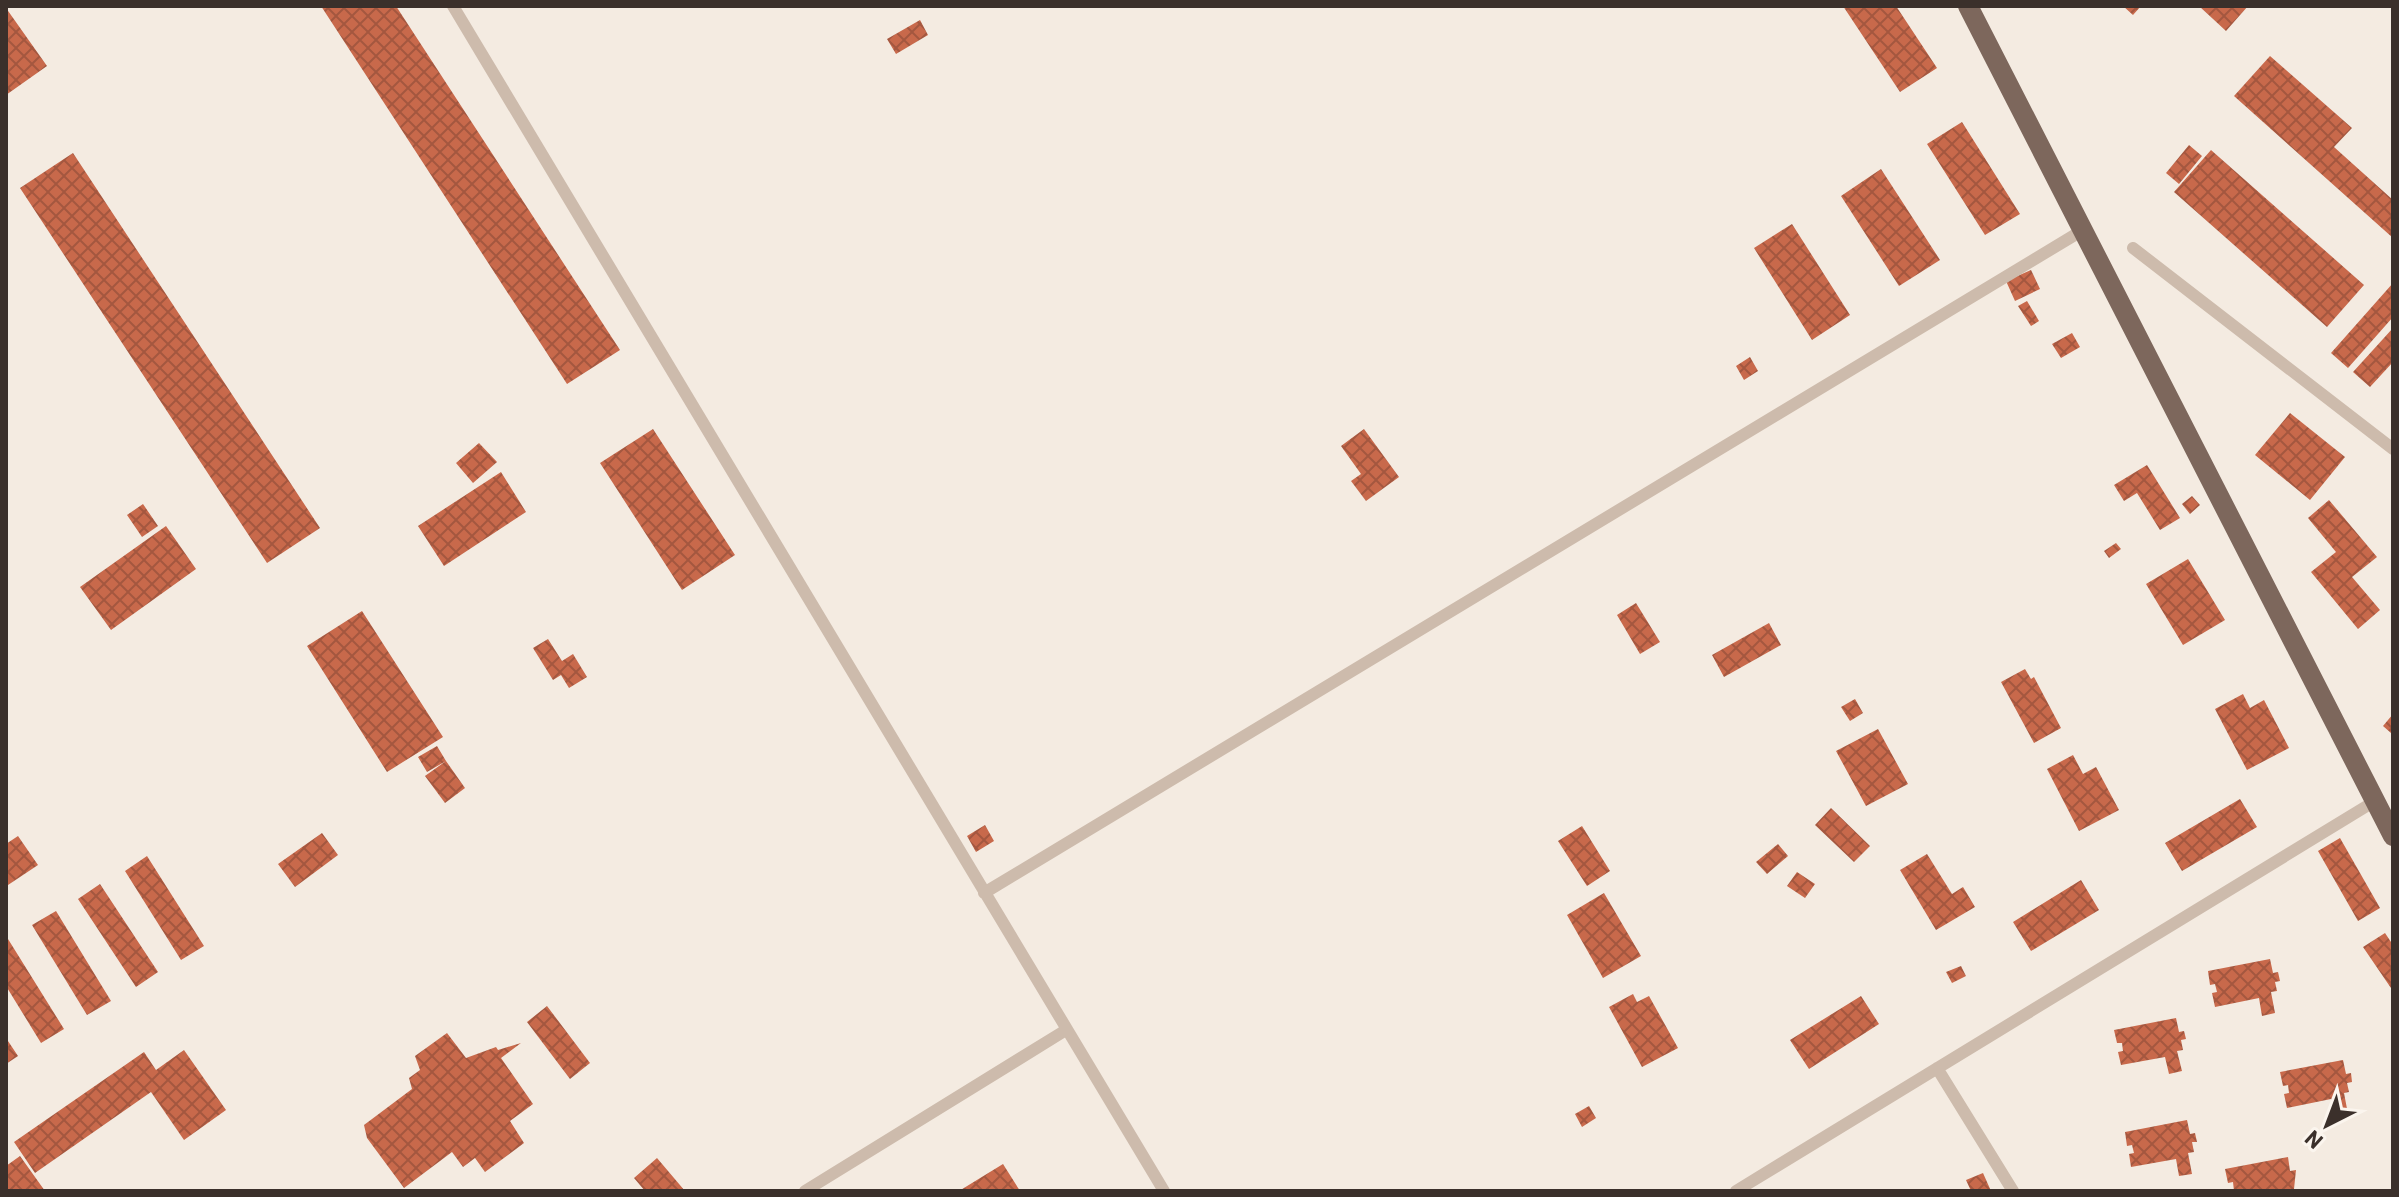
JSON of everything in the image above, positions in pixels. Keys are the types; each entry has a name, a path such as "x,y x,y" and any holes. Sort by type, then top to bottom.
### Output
{"main road":[{"path":"1968,6 2393,836"}],"lane":[{"path":"453,6 1164,1191"},
{"path":"984,893 2083,230"},
{"path":"2133,248 2393,449"},
{"path":"1736,1191 2375,801"},
{"path":"805,1191 1066,1030"},
{"path":"1937,1068 2013,1191"}],"building":[{"path":"321,6 396,6 620,350 567,384"},
{"path":"1843,6 1896,6 1937,68 1900,92"},
{"path":"2123,6 2141,6 2133,15"},
{"path":"2199,6 2248,6 2226,31"},
{"path":"6,8 47,66 6,95"},
{"path":"920,20 928,35 896,54 887,39"},
{"path":"2270,56 2352,128 2334,147 2393,200 2393,238 2234,96"},
{"path":"1962,122 2020,214 1985,235 1927,144"},
{"path":"2189,145 2202,156 2179,184 2166,173"},
{"path":"2211,150 2364,285 2327,327 2174,192"},
{"path":"73,153 320,528 267,563 20,188"},
{"path":"1881,169 1940,260 1899,286 1841,196"},
{"path":"1792,224 1850,315 1812,340 1754,248"},
{"path":"2031,270 2040,289 2015,301 2006,281"},
{"path":"2393,283 2393,317 2348,368 2331,353"},
{"path":"2027,301 2039,321 2031,326 2018,306"},
{"path":"2393,328 2393,362 2370,387 2353,372"},
{"path":"2072,333 2080,347 2061,358 2052,344"},
{"path":"1750,357 1758,371 1744,380 1736,366"},
{"path":"2290,413 2345,457 2310,500 2255,455"},
{"path":"653,429 735,555 682,590 600,463"},
{"path":"1364,429 1399,477 1366,501 1351,481 1361,474 1341,446"},
{"path":"479,443 497,462 473,483 456,463"},
{"path":"2147,465 2180,518 2160,530 2137,493 2124,501 2114,485"},
{"path":"501,472 526,512 444,566 418,526"},
{"path":"2192,496 2200,505 2190,514 2182,504"},
{"path":"2329,500 2377,557 2352,577 2380,610 2358,629 2311,572 2336,552 2308,518"},
{"path":"143,504 158,526 142,537 127,515"},
{"path":"166,526 196,569 111,630 80,587"},
{"path":"2116,543 2121,549 2109,558 2104,551"},
{"path":"2188,559 2225,620 2183,645 2146,584"},
{"path":"1636,603 1660,642 1640,654 1617,615"},
{"path":"362,611 443,737 387,772 307,646"},
{"path":"1769,623 1781,645 1724,677 1712,655"},
{"path":"548,639 562,661 573,654 587,677 569,688 561,675 553,680 533,648"},
{"path":"2025,669 2031,679 2034,677 2061,728 2034,743 2001,682"},
{"path":"2243,694 2250,708 2264,700 2289,748 2247,770 2215,709"},
{"path":"1855,699 1863,713 1850,721 1841,707"},
{"path":"2393,714 2393,731 2391,733 2383,726"},
{"path":"1878,729 1908,784 1866,806 1836,751"},
{"path":"437,746 446,761 427,772 418,757"},
{"path":"2073,755 2083,774 2096,767 2119,810 2079,831 2047,769"},
{"path":"446,761 465,788 445,803 425,776"},
{"path":"2240,799 2257,827 2182,871 2165,843"},
{"path":"1831,808 1870,846 1854,862 1815,825"},
{"path":"985,825 994,841 976,852 967,836"},
{"path":"1582,826 1610,871 1587,886 1558,841"},
{"path":"322,833 338,855 295,887 278,864"},
{"path":"18,836 38,865 8,885 6,844"},
{"path":"2340,838 2380,908 2358,921 2318,851"},
{"path":"1778,844 1788,856 1767,874 1756,862"},
{"path":"1927,854 1952,894 1963,887 1975,907 1936,930 1900,870"},
{"path":"147,856 204,946 181,960 125,871"},
{"path":"1797,872 1815,884 1805,898 1787,886"},
{"path":"2081,880 2099,910 2031,951 2013,922"},
{"path":"100,884 158,972 136,987 78,899"},
{"path":"1604,893 1641,956 1603,978 1567,915"},
{"path":"56,911 111,1001 87,1015 32,925"},
{"path":"2385,933 2393,945 2393,991 2363,947"},
{"path":"8,939 64,1029 41,1043 6,986"},
{"path":"2270,959 2273,973 2278,972 2280,981 2275,982 2277,991 2271,992 2275,1013 2262,1016 2259,998 2215,1007 2212,993 2217,992 2215,984 2210,985 2208,971"},
{"path":"1961,966 1966,976 1952,983 1946,972"},
{"path":"1633,994 1637,1002 1649,996 1678,1048 1642,1067 1609,1007"},
{"path":"1861,996 1879,1024 1809,1069 1790,1040"},
{"path":"547,1006 590,1063 570,1079 527,1022"},
{"path":"2176,1018 2179,1032 2184,1031 2186,1039 2181,1040 2183,1050 2177,1051 2182,1071 2169,1074 2165,1057 2121,1065 2118,1052 2123,1051 2122,1043 2117,1043 2114,1030"},
{"path":"447,1033 466,1058 496,1047 498,1050 521,1043 501,1058 533,1104 510,1121 524,1143 485,1172 475,1158 463,1167 452,1152 404,1188 367,1138 364,1125 412,1089 409,1078 420,1070 415,1056"},
{"path":"6,1038 18,1056 6,1064"},
{"path":"184,1050 226,1110 184,1140 151,1092 35,1173 14,1142 144,1052 156,1070"},
{"path":"2343,1060 2346,1074 2351,1073 2352,1082 2347,1083 2349,1092 2344,1093 2348,1114 2335,1117 2331,1099 2287,1108 2284,1094 2289,1093 2288,1085 2283,1086 2280,1072"},
{"path":"1589,1106 1596,1118 1582,1127 1575,1114"},
{"path":"2187,1120 2190,1134 2195,1133 2197,1142 2192,1142 2194,1152 2188,1153 2192,1174 2179,1176 2176,1159 2131,1167 2129,1154 2134,1153 2132,1145 2127,1146 2125,1132"},
{"path":"20,1156 45,1191 6,1191 6,1166"},
{"path":"2288,1157 2290,1171 2296,1170 2294,1189 2234,1191 2233,1182 2228,1183 2225,1169"},
{"path":"657,1158 685,1191 645,1191 634,1178"},
{"path":"1003,1164 1020,1191 959,1191"},
{"path":"1983,1173 1991,1191 1971,1191 1966,1180"}]}
